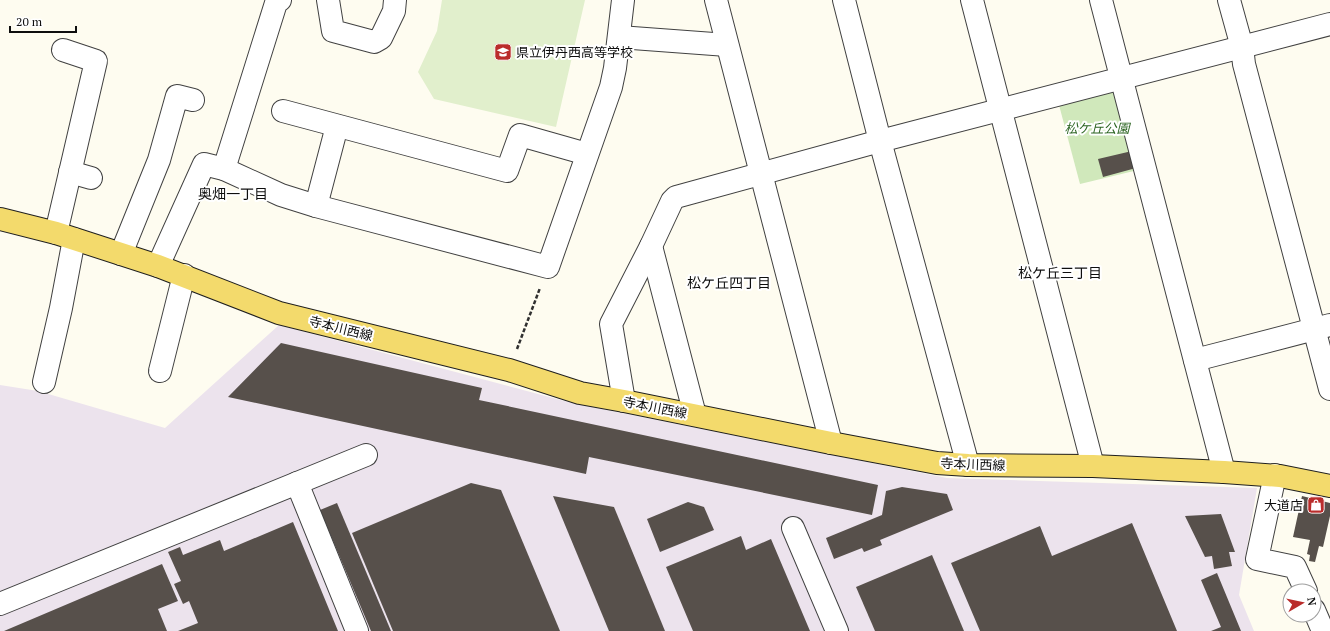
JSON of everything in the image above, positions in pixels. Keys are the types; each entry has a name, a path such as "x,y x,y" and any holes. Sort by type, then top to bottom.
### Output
{"main road":[{"name":"寺本川西線","path":"0,219 65,236 158,266 279,313 509,370 580,393 937,463 968,465 1093,466 1224,472 1275,475 1330,486"}],"street":[{"path":"224,169 276,3 280,0"},
{"path":"326,0 333,31 374,42 381,38 394,11 395,0"},
{"path":"158,266 204,164 224,169 281,194 316,206 548,267 612,87 622,0"},
{"path":"716,0 831,443"},
{"path":"844,0 880,141 968,465"},
{"path":"972,0 1093,466"},
{"path":"1101,0 1224,472"},
{"path":"1229,0 1242,47 1244,64 1322,327 1330,389"},
{"path":"624,401 610,324 672,201 676,197 880,141 1330,24"},
{"path":"618,37 727,44"},
{"path":"44,382 61,308 65,236 81,175 102,63 63,50"},
{"path":"121,254 185,98"},
{"path":"283,111 507,171 520,135 587,154"},
{"path":"316,206 337,126"},
{"path":"650,246 695,415"},
{"path":"160,371 184,276"},
{"path":"1195,360 1322,327"},
{"path":"0,604 366,455"},
{"path":"1275,475 1257,561 1295,567 1302,583"},
{"path":"297,483 357,631"},
{"path":"794,528 838,631"}],"path":[{"path":"509,370 548,267"}],"shaded area":[{"path":"279,325 572,403 947,478 1257,488 1239,595 1254,631 0,631 0,385 38,391 165,428"}],"green space":[{"name":"県立伊丹西高等学校","path":"442,0 585,0 556,127 434,99 418,72 437,31"},
{"name":"松ケ丘公園","path":"1118,89 1138,170 1080,184 1059,105"}],"building":[{"path":"1132,151 1136,168 1103,177 1098,159"},
{"path":"281,343 482,388 479,400 878,485 872,515 589,457 586,474 228,397"},
{"path":"471,483 501,490 560,631 393,631 352,533"},
{"path":"902,487 947,494 953,510 880,540 882,545 864,552 862,548 834,559 826,538 882,515 886,491"},
{"path":"553,496 614,507 665,631 609,631"},
{"path":"1302,496 1330,503 1330,516 1323,547 1319,546 1315,562 1309,561 1310,555 1307,554 1310,540 1293,537"},
{"path":"688,502 704,507 714,530 660,552 647,519"},
{"path":"337,503 391,631 371,631 320,510"},
{"path":"1221,514 1235,552 1229,552 1232,566 1214,569 1212,556 1205,557 1185,516"},
{"path":"293,522 338,631 178,631 198,623 189,601 183,604 174,584 181,581 168,552 180,547 183,555 220,540 224,551"},
{"path":"1132,523 1177,631 980,631 951,563 1040,526 1052,556"},
{"path":"741,536 746,550 771,539 810,631 693,631 666,567"},
{"path":"932,555 964,631 875,631 856,587"},
{"path":"162,564 178,601 158,609 167,631 4,631"},
{"path":"1217,573 1241,631 1211,631 1221,627 1201,580"}],"place":[{"name":"県立伊丹西高等学校","path":"503,52"},
{"name":"大道店","path":"1316,505"}],"district":[{"name":"奥畑一丁目","path":"233,194"},
{"name":"松ケ丘三丁目","path":"1060,273"},
{"name":"松ケ丘四丁目","path":"729,283"}]}
